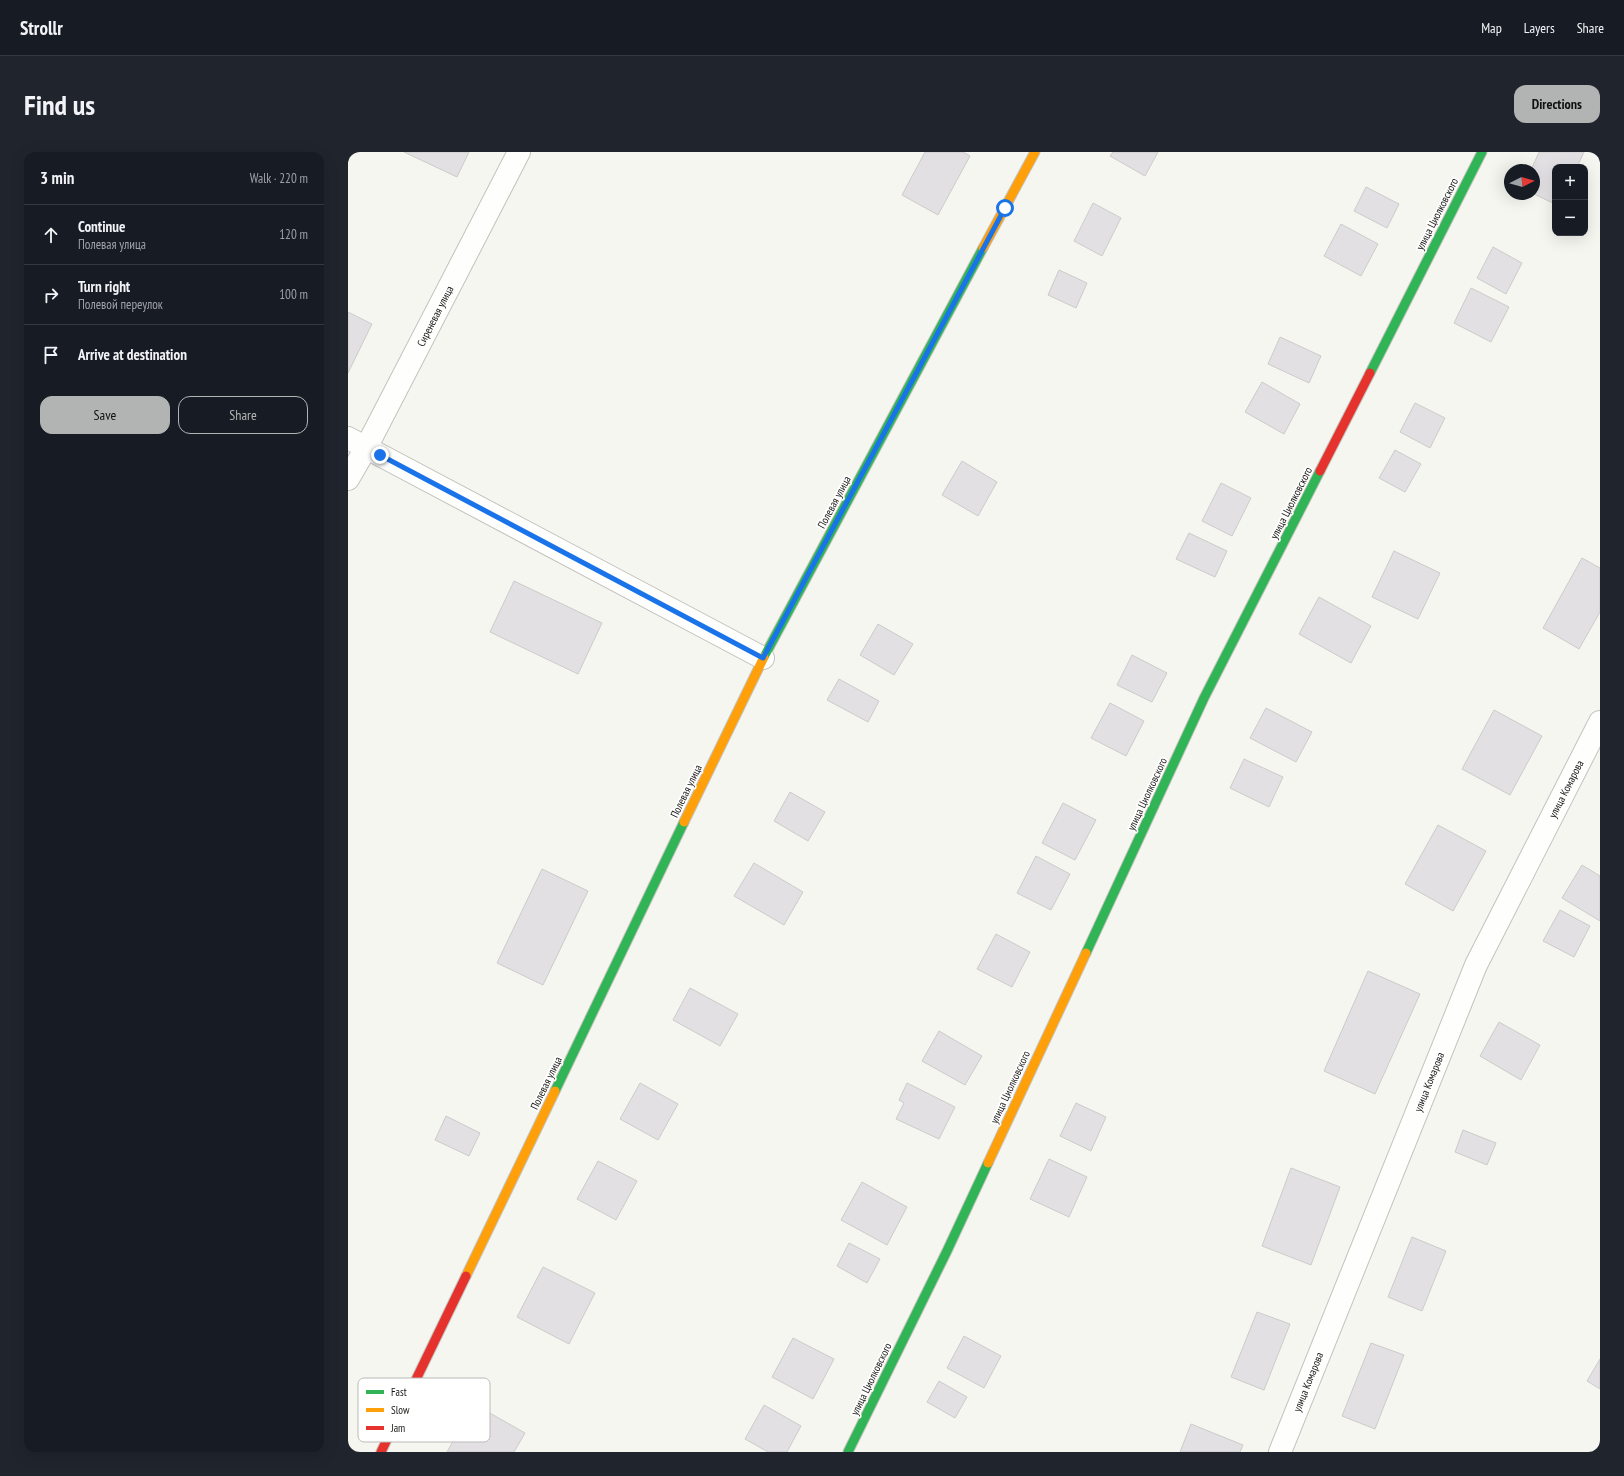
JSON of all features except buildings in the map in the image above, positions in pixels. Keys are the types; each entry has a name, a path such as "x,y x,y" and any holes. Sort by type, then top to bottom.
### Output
{"street":[{"name":"Сиреневая улица","path":"348,479 357,443 519,152"},
{"name":"Полевая улица","path":"417,1378 763,658 1035,152"},
{"name":"улица Циолковского","path":"848,1452 947,1251 1204,698 1482,152"},
{"path":"357,443 763,658"},
{"name":"улица Комарова","path":"1280,1452 1476,965 1600,722"},
{"name":"Полевая улица","path":"381,1452 386,1442"}],"traffic: fast":[{"path":"1370,373 1482,152"},
{"path":"764,657 983,248"},
{"path":"1086,953 1204,698 1320,471"},
{"path":"555,1091 684,822"},
{"path":"848,1452 947,1251 988,1163"}],"traffic: slow":[{"path":"983,248 1035,152"},
{"path":"684,822 764,657"},
{"path":"988,1163 1086,953"},
{"path":"466,1276 555,1091"}],"traffic: jam":[{"path":"1320,471 1370,373"},
{"path":"417,1378 466,1276"},
{"path":"381,1452 386,1442"}],"route":[{"path":"380,455 763,658 1005,208"}]}
